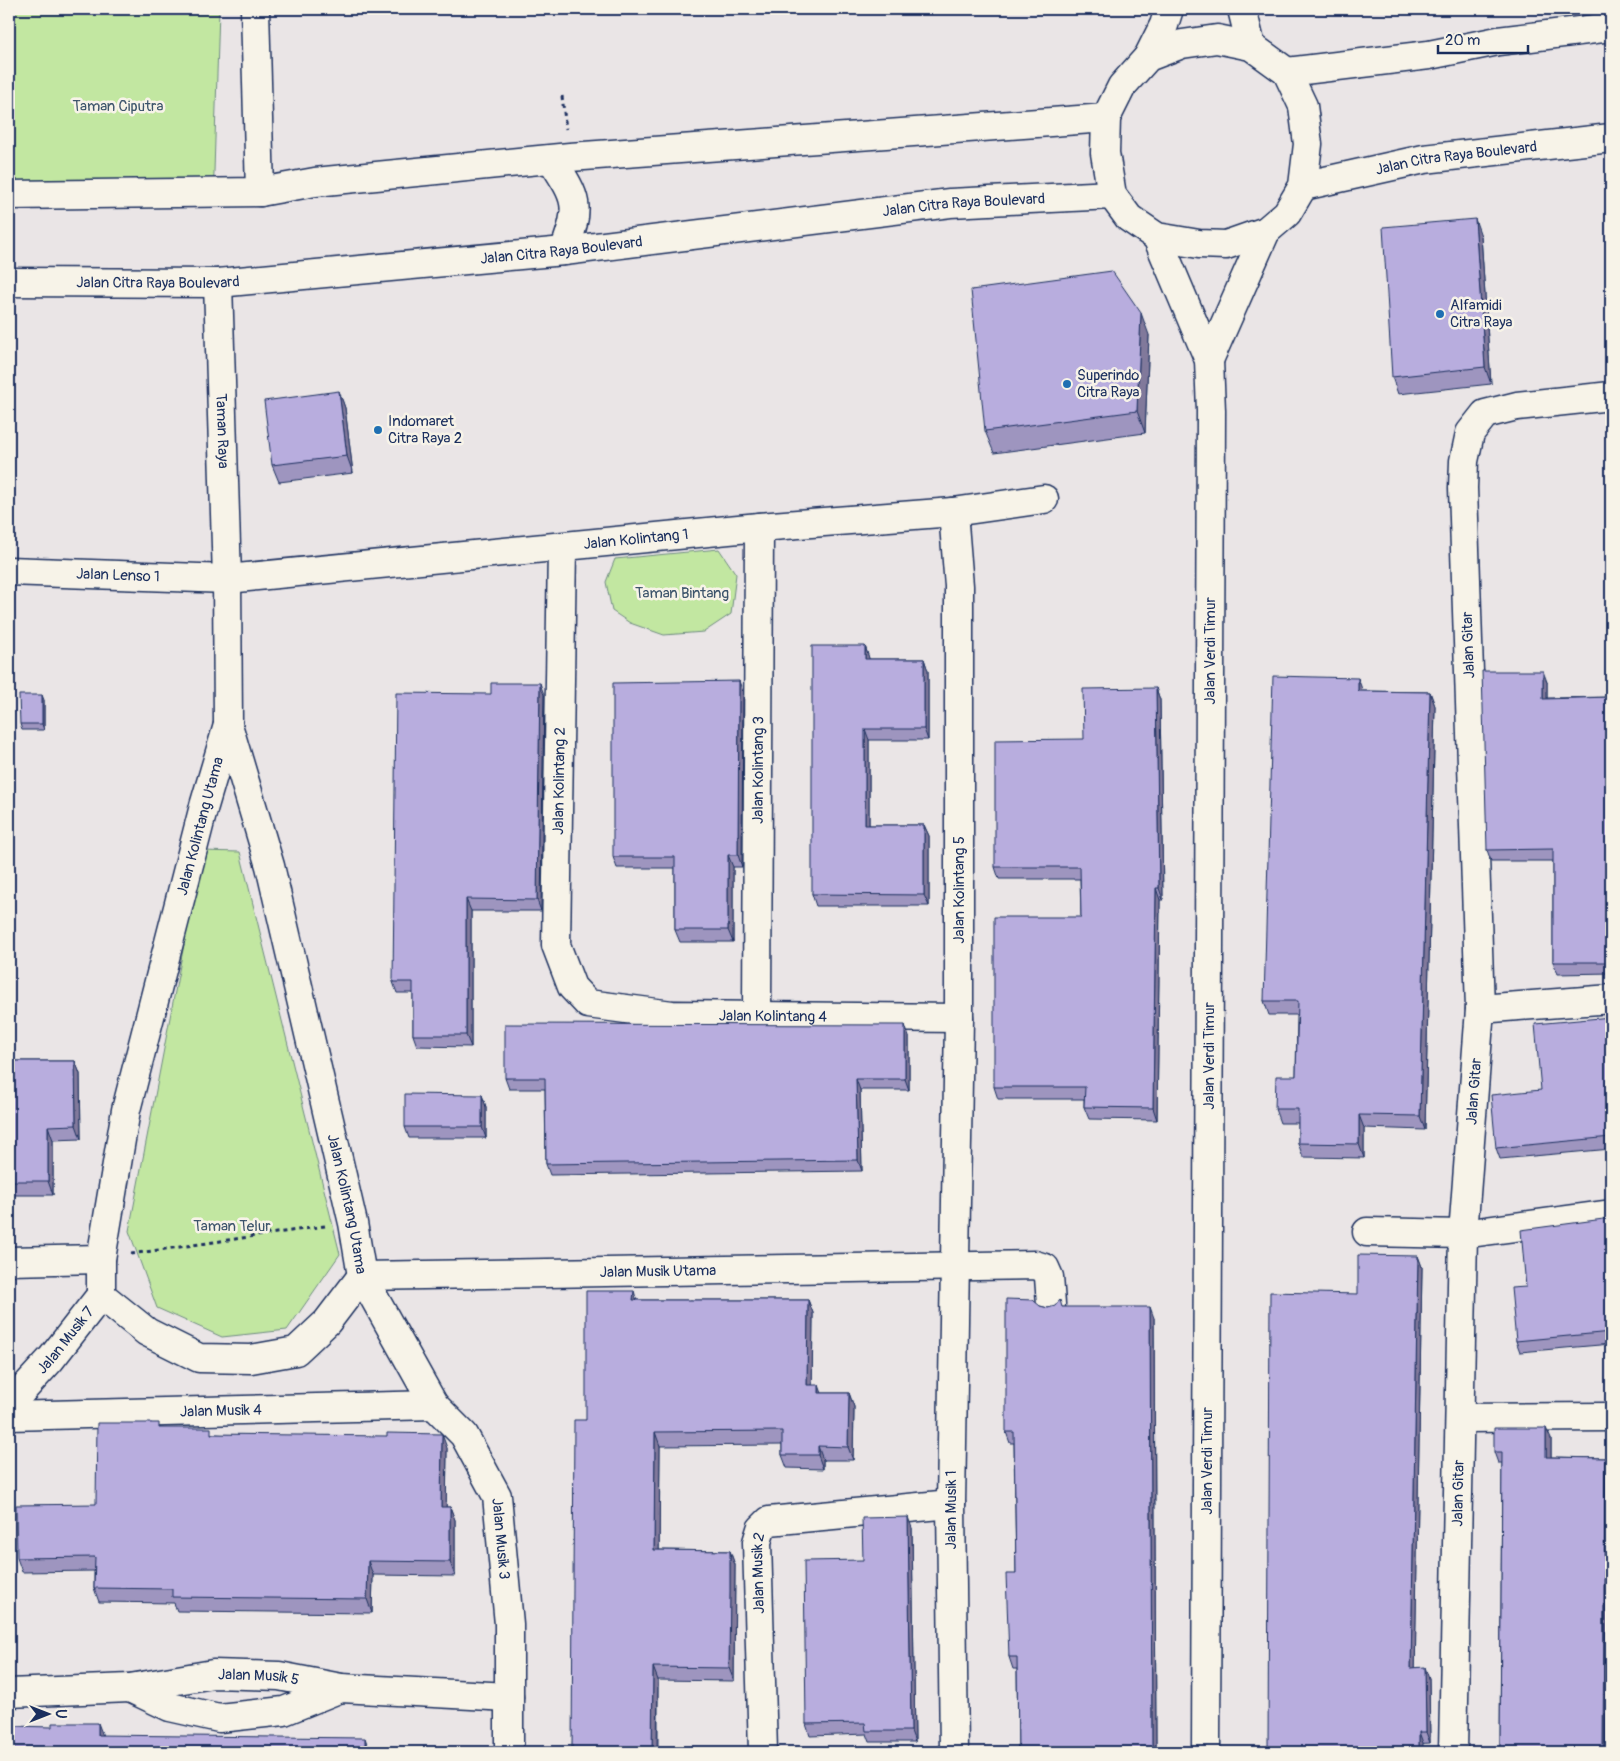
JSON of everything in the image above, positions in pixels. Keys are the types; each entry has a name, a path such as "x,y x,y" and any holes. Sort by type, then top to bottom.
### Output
{"street":[{"path":"255,9 260,192"},
{"path":"1148,57 1182,44 1217,39 1252,46 1287,72 1304,106 1308,144 1303,186 1287,213 1266,231 1226,244 1199,244 1157,237 1129,218 1112,196 1105,153 1106,118 1122,86 1148,57 1164,25 1169,9"},
{"path":"1242,9 1252,46"},
{"path":"1287,72 1429,55 1498,41 1611,27"},
{"path":"9,195 260,192 315,182 552,160 1106,118"},
{"name":"Jalan Citra Raya Boulevard","path":"1303,186 1424,159 1611,138"},
{"path":"552,160 571,190 576,205 575,223 564,251"},
{"name":"Jalan Citra Raya Boulevard","path":"9,282 218,283 564,251 950,203 1112,196"},
{"name":"Jalan Verdi Timur","path":"1209,360 1266,231"},
{"name":"Jalan Verdi Timur","path":"1157,237 1209,360 1211,450 1206,1752"},
{"name":"Taman Raya","path":"218,283 226,578"},
{"name":"Jalan Gitar","path":"1453,1752 1463,1234 1480,1009 1463,488 1464,461 1470,433 1485,414 1517,406 1611,396"},
{"name":"Jalan Kolintang 1","path":"226,578 562,548 759,528 953,512 1044,499"},
{"name":"Jalan Kolintang 5","path":"953,512 959,586 959,1018 953,1268"},
{"name":"Jalan Kolintang 3","path":"757,1014 759,528"},
{"name":"Jalan Kolintang 2","path":"562,548 556,945 572,987 588,1004"},
{"name":"Jalan Lenso 1","path":"9,571 226,578"},
{"name":"Jalan Kolintang Utama","path":"226,578 228,725 270,866 353,1223 362,1276 326,1322 296,1351 251,1359 199,1358 147,1332 101,1296 101,1259 126,1110 204,806 228,725"},
{"path":"1480,1009 1611,998"},
{"name":"Jalan Kolintang 4","path":"588,1004 672,1015 757,1014 959,1018"},
{"path":"1367,1232 1463,1234 1611,1214"},
{"path":"9,1261 101,1259"},
{"name":"Jalan Musik Utama","path":"362,1276 953,1268 1035,1265 1045,1268 1049,1277 1051,1304"},
{"name":"Jalan Musik 1","path":"953,1268 951,1504 954,1752"},
{"name":"Jalan Musik 3","path":"362,1276 434,1405 464,1435 497,1496 509,1624 509,1752"},
{"name":"Jalan Musik 7","path":"9,1406 51,1359 101,1296"},
{"name":"Jalan Musik 4","path":"9,1416 434,1405"},
{"path":"1460,1418 1611,1417"},
{"name":"Jalan Musik 2","path":"763,1752 757,1542 761,1529 769,1522 951,1504"},
{"name":"Jalan Musik 5","path":"9,1692 130,1688 213,1674 279,1676 341,1688 509,1697"},
{"path":"130,1688 170,1707 219,1718 284,1711 341,1688"}],"path":[{"path":"101,1259 353,1223"}],"green space":[{"name":"Taman Ciputra","path":"9,9 219,9 213,204 9,200"},
{"name":"Taman Bintang","path":"719,549 736,574 731,614 704,632 664,635 630,623 612,611 606,582 615,559"},
{"name":"Taman Telur","path":"202,851 240,852 340,1254 287,1330 222,1337 157,1308 129,1231"}],"building":[{"name":"Alfamidi Citra Raya","path":"1475,219 1485,367 1392,377 1383,227"},
{"name":"Superindo Citra Raya","path":"1112,271 1141,313 1137,411 985,431 971,290"},
{"path":"339,391 347,456 272,465 264,401"},
{"path":"812,646 865,646 865,659 924,659 924,729 865,729 865,825 924,825 924,895 812,894"},
{"path":"1482,671 1543,671 1543,699 1611,697 1611,962 1553,962 1553,849 1487,850"},
{"path":"1273,676 1358,678 1358,691 1430,692 1420,1116 1359,1115 1359,1144 1298,1143 1298,1109 1275,1109 1276,1076 1296,1076 1298,1001 1264,1001"},
{"path":"739,681 738,855 728,855 728,930 675,930 675,857 613,857 613,683"},
{"path":"491,683 540,683 537,900 466,899 466,1035 413,1035 413,982 393,982 396,693 491,694"},
{"path":"1156,688 1159,888 1156,888 1153,1108 1084,1107 1085,1087 994,1087 994,917 1081,917 1080,867 995,867 995,740 1084,739 1083,689"},
{"path":"19,695 42,695 42,724 20,724"},
{"path":"1611,1017 1611,1137 1496,1148 1491,1095 1541,1090 1535,1024"},
{"path":"505,1024 905,1025 905,1079 856,1079 858,1160 546,1164 545,1078 505,1078"},
{"path":"9,1061 75,1061 76,1125 48,1126 48,1181 9,1181"},
{"path":"405,1094 482,1095 482,1127 405,1127"},
{"path":"1611,1218 1611,1332 1516,1341 1511,1288 1526,1287 1521,1230"},
{"path":"1358,1255 1418,1256 1411,1668 1425,1667 1426,1732 1419,1732 1419,1752 1268,1752 1270,1292 1358,1294"},
{"path":"586,1291 634,1291 633,1300 808,1300 807,1385 819,1385 819,1393 849,1393 848,1447 818,1446 818,1455 782,1455 782,1431 655,1432 654,1550 730,1551 730,1591 729,1668 653,1667 652,1752 572,1752 574,1420 586,1420"},
{"path":"1006,1299 1033,1300 1040,1306 1048,1308 1055,1306 1060,1300 1062,1307 1150,1307 1152,1752 1018,1752 1017,1657 1009,1657 1006,1574 1016,1574 1014,1432 1006,1432"},
{"path":"97,1423 159,1423 159,1428 211,1428 211,1434 387,1436 387,1433 442,1434 441,1507 450,1507 450,1562 368,1561 367,1599 172,1597 172,1589 94,1588 95,1557 17,1558 16,1505 96,1504"},
{"path":"1494,1428 1546,1428 1546,1457 1605,1458 1603,1752 1500,1752 1502,1452 1494,1452"},
{"path":"908,1517 911,1731 866,1731 865,1723 806,1724 804,1561 863,1560 862,1518"},
{"path":"52,1723 98,1723 98,1735 365,1738 365,1748 474,1749 474,1752 11,1752 11,1726 52,1727"}],"place":[{"name":"Alfamidi Citra Raya","path":"1440,314"},
{"name":"Superindo Citra Raya","path":"1067,384"},
{"name":"Indomaret Citra Raya 2","path":"378,430"}]}
